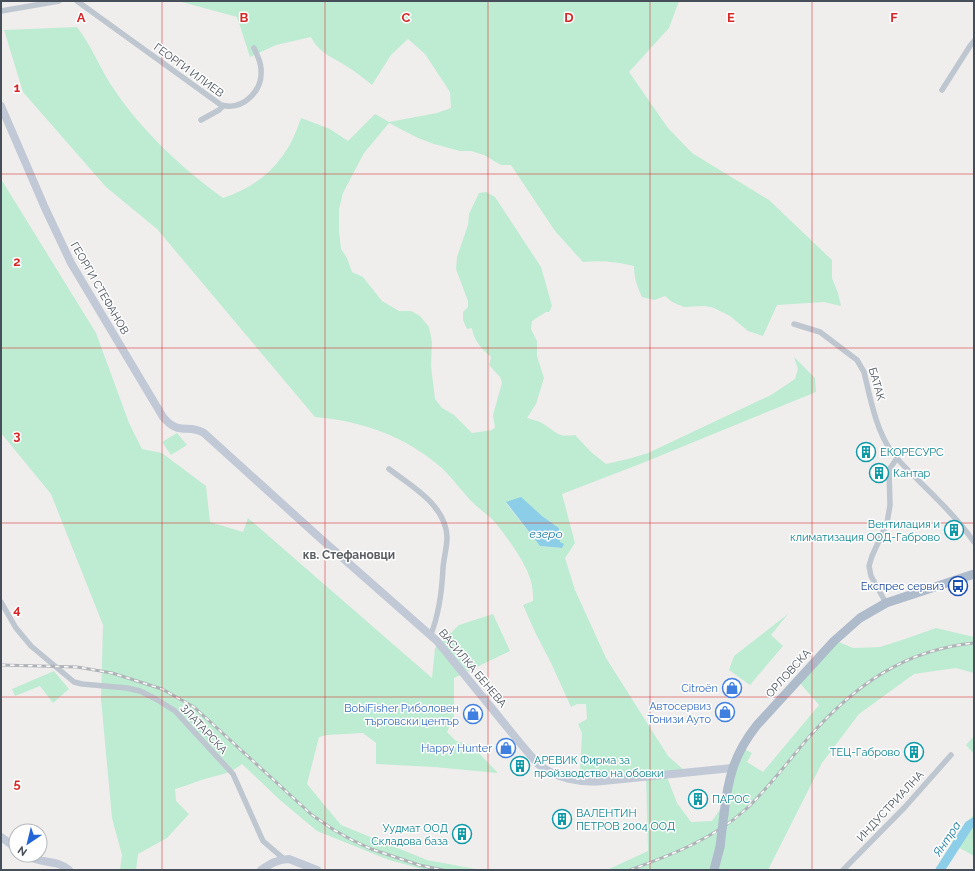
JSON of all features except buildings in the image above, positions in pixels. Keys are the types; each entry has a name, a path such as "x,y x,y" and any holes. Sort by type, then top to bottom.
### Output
{"main road":[{"name":"ОРЛОВСКА","path":"714,870 720,847 732,768 741,746 754,729 846,628 860,618 886,603 974,574"}],"street":[{"path":"1,11 59,1"},
{"name":"ГЕОРГИ ИЛИЕВ","path":"77,1 198,90 223,106 230,107 241,103 254,95 257,90 260,84 262,70 254,48"},
{"path":"942,90 974,41"},
{"name":"ГЕОРГИ СТЕФАНОВ","path":"1,106 71,263 163,417 175,427 199,430"},
{"path":"201,120 219,110 223,106"},
{"name":"БАТАК","path":"794,324 820,332 857,360 864,372 872,405 882,434 891,451 952,514 974,542"},
{"name":"ВАСИЛКА БЕНЕВА","path":"199,430 209,437 320,538 431,634 532,757 538,764 549,772 583,782 732,768"},
{"path":"886,603 871,576 869,566 887,523 890,505 889,470 897,458"},
{"path":"389,469 423,495 435,507 445,527 447,542 442,586 431,634"},
{"name":"ЗЛАТАРСКА","path":"1,602 16,628 30,646 74,682 120,687 140,691 175,711 233,774 263,840 284,859"},
{"name":"ИНДУСТРИАЛНА","path":"844,870 905,807 951,755"},
{"path":"261,870 276,861 284,859 298,862 317,870"},
{"path":"48,862 60,864 69,870"}],"green space":[{"path":"178,1 679,1 669,28 629,72 668,128 692,153 769,200 832,260 832,278 841,306 824,302 777,305 763,336 748,331 730,316 714,308 705,306 684,307 672,302 665,296 654,300 642,297 636,282 634,266 621,263 596,261 583,262 555,231 511,165 501,165 484,155 471,151 460,151 434,144 418,138 389,123 364,153 343,193 339,209 339,231 341,249 347,258 352,272 363,277 382,301 399,311 411,311 420,316 429,327 432,342 431,366 435,399 442,408 454,415 472,433 492,430 495,427 493,415 502,383 500,377 489,365 491,357 478,344 472,328 467,329 463,320 463,312 468,307 468,301 456,269 457,257 468,225 469,214 479,193 486,192 495,197 541,267 552,306 549,312 546,312 532,321 531,329 537,341 537,356 544,378 536,404 527,418 541,422 558,434 565,436 575,435 591,452 606,464 648,453 771,395 795,379 798,369 794,357 815,378 816,392 640,464 562,494 575,543 565,558 575,590 606,658 668,756 684,770 667,777 677,803 691,822 712,821 727,795 742,748 752,753 747,762 763,772 819,705 799,682 836,641 853,648 880,647 936,628 974,637 974,673 956,668 914,674 859,714 822,763 768,870 607,870 648,851 646,772 599,775 580,772 582,733 578,724 587,719 586,704 577,704 571,707 535,632 523,605 533,601 530,578 511,543 494,521 471,501 443,469 415,448 384,432 350,422 315,417 157,229 106,187 23,92 4,30 77,27 87,41 111,85 135,117 176,160 223,198 251,185 272,168 289,146 296,133 301,118 330,129 348,141 375,114 389,122 437,113 451,108 450,92 425,54 408,39 391,55 372,85 351,69 323,52 314,43 311,37 276,45 250,57 237,17","holes":["506,503 542,516 559,528 562,548 540,546"]},
{"path":"1,179 96,333 129,423 142,449 162,453 206,486 210,522 243,532 248,518 432,678 435,648 459,625 493,614 510,651 454,678 454,716 447,732 456,741 471,745 498,773 434,767 376,764 376,743 363,733 327,735 319,737 307,784 341,825 427,860 481,870 426,870 389,860 317,831 280,800 242,764 234,770 226,773 175,789 176,801 189,814 167,838 138,854 136,870 120,870 122,855 112,818 101,699 103,625 51,494 1,433"},
{"path":"177,433 187,445 171,455 162,442"},
{"path":"788,614 771,635 783,646 750,685 729,670 734,656"},
{"path":"54,671 69,689 53,703 40,686 15,696 12,689"},
{"path":"974,736 974,754 966,745"},
{"path":"974,814 974,856 951,843"}],"water":[{"name":"езеро","path":"521,497 542,516 559,528 560,542 564,544 562,548 540,546 506,502"}],"waterway":[{"name":"Янтра","path":"940,870 969,825 974,822"}],"railway":[{"path":"630,870 691,845 719,830 733,820 762,793 826,718 844,701 882,673 925,653 974,643"},
{"path":"1,665 77,667 112,673 162,689 194,707 312,815 334,830 371,849 419,865 443,870"}],"place":[{"name":"ЕКОРЕСУРС","path":"866,452"},
{"name":"Кантар","path":"879,473"},
{"name":"Вентилация и климатизация ООД-Габрово","path":"954,530"},
{"name":"Експрес сервиз","path":"958,586"},
{"name":"Citroën","path":"732,688"},
{"name":"Автосервиз Тонизи Ауто","path":"725,712"},
{"name":"BobiFisher Риболовен търговски център","path":"473,714"},
{"name":"Happy Hunter","path":"506,748"},
{"name":"ТЕЦ-Габрово","path":"914,752"},
{"name":"АРЕВИК Фирма за пройзводство на обовки","path":"520,766"},
{"name":"ПАРОС","path":"698,799"},
{"name":"ВАЛЕНТИН ПЕТРОВ 2004 ООД","path":"562,819"},
{"name":"Уудмат ООД Складова база","path":"462,834"}],"district":[{"name":"кв. Стефановци","path":"349,555"}]}
